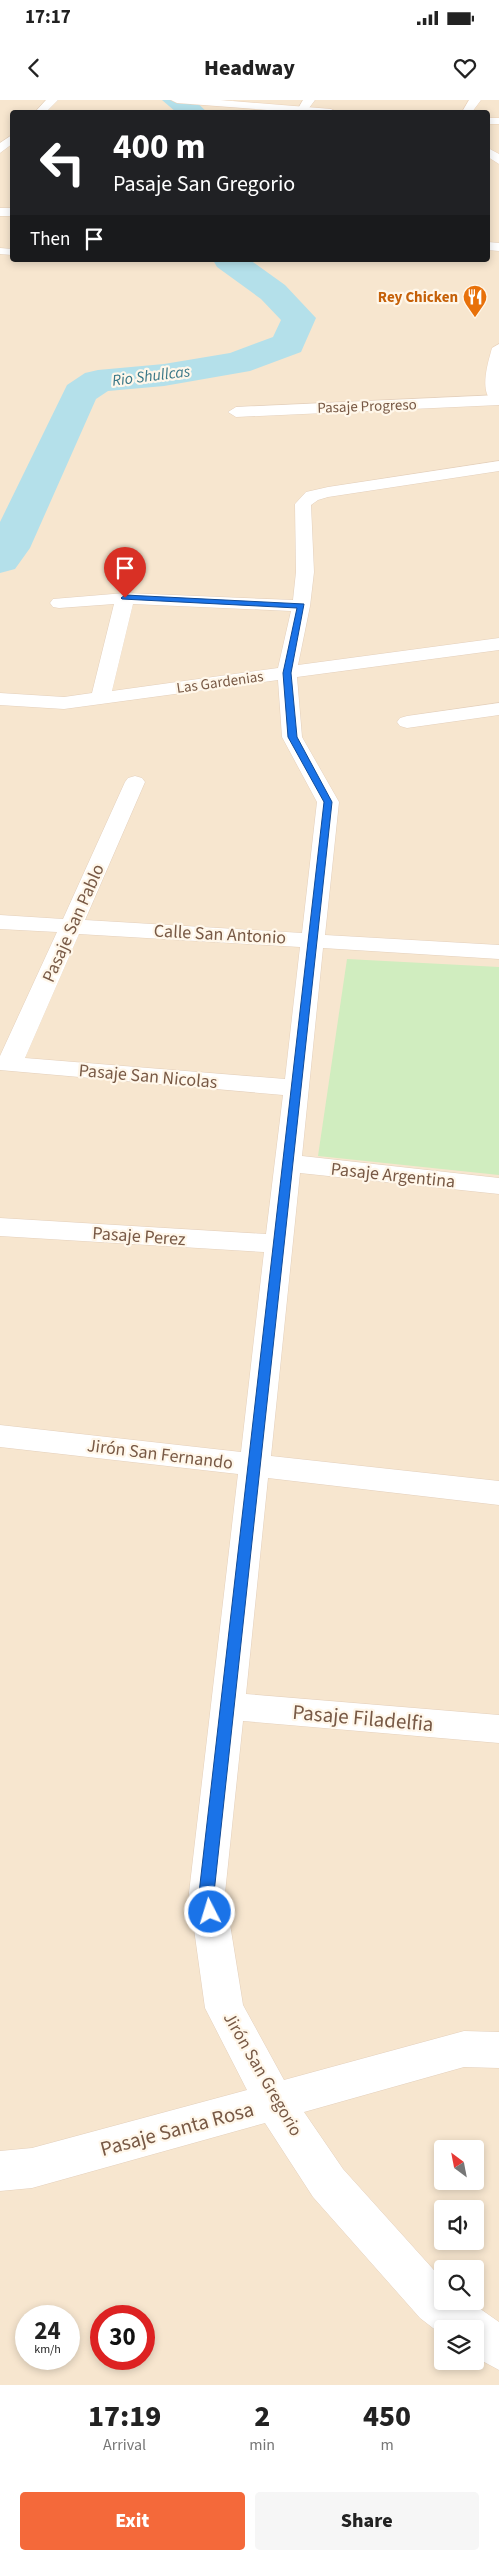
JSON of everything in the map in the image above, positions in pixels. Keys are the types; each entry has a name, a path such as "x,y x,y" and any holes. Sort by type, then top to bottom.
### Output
{"street":[{"path":"42,110 52,100"},
{"path":"177,100 235,106 248,104 301,110 309,100"},
{"path":"0,149 10,140"},
{"path":"499,348 491,381 499,400"},
{"name":"Pasaje Progreso","path":"236,412 499,400"},
{"name":"Jirón San Gregorio","path":"459,2320 435,2303 328,2182 275,2103 224,2008 207,1893 328,802 292,737 287,673 301,606 305,572 303,504 312,496 328,492 499,466"},
{"path":"100,699 125,598"},
{"path":"60,603 125,598 301,606"},
{"name":"Las Gardenias","path":"0,698 64,703 499,644"},
{"path":"407,722 499,709"},
{"name":"Pasaje San Pablo","path":"5,1063 72,926 135,782"},
{"name":"Calle San Antonio","path":"0,922 313,939 499,952"},
{"name":"Pasaje San Nicolas","path":"5,1063 296,1088"},
{"name":"Pasaje Argentina","path":"288,1164 499,1186"},
{"name":"Pasaje Perez","path":"0,1227 279,1244"},
{"name":"Jirón San Fernando","path":"0,1436 499,1493"},
{"name":"Pasaje Filadelfia","path":"227,1706 499,1730"},
{"name":"Pasaje Santa Rosa","path":"0,2171 32,2168 275,2103 464,2049 499,2050"},
{"path":"484,2337 499,2348"}],"shaded area":[{"path":"0,100 207,100 235,103 233,100 499,100 499,2385 0,2385"}],"green space":[{"path":"347,959 499,967 499,1175 318,1156"}],"waterway":[{"name":"Rio Shullcas","path":"176,100 190,110"},
{"name":"Rio Shullcas","path":"0,560 9,548 80,393 98,381 164,375 237,363 288,344 299,318 273,292 232,262"}],"place":[{"name":"Rey Chicken","path":"475,318"}],"route":[{"path":"125,598 301,606 287,673 292,737 328,802 207,1893 210,1912"}]}
